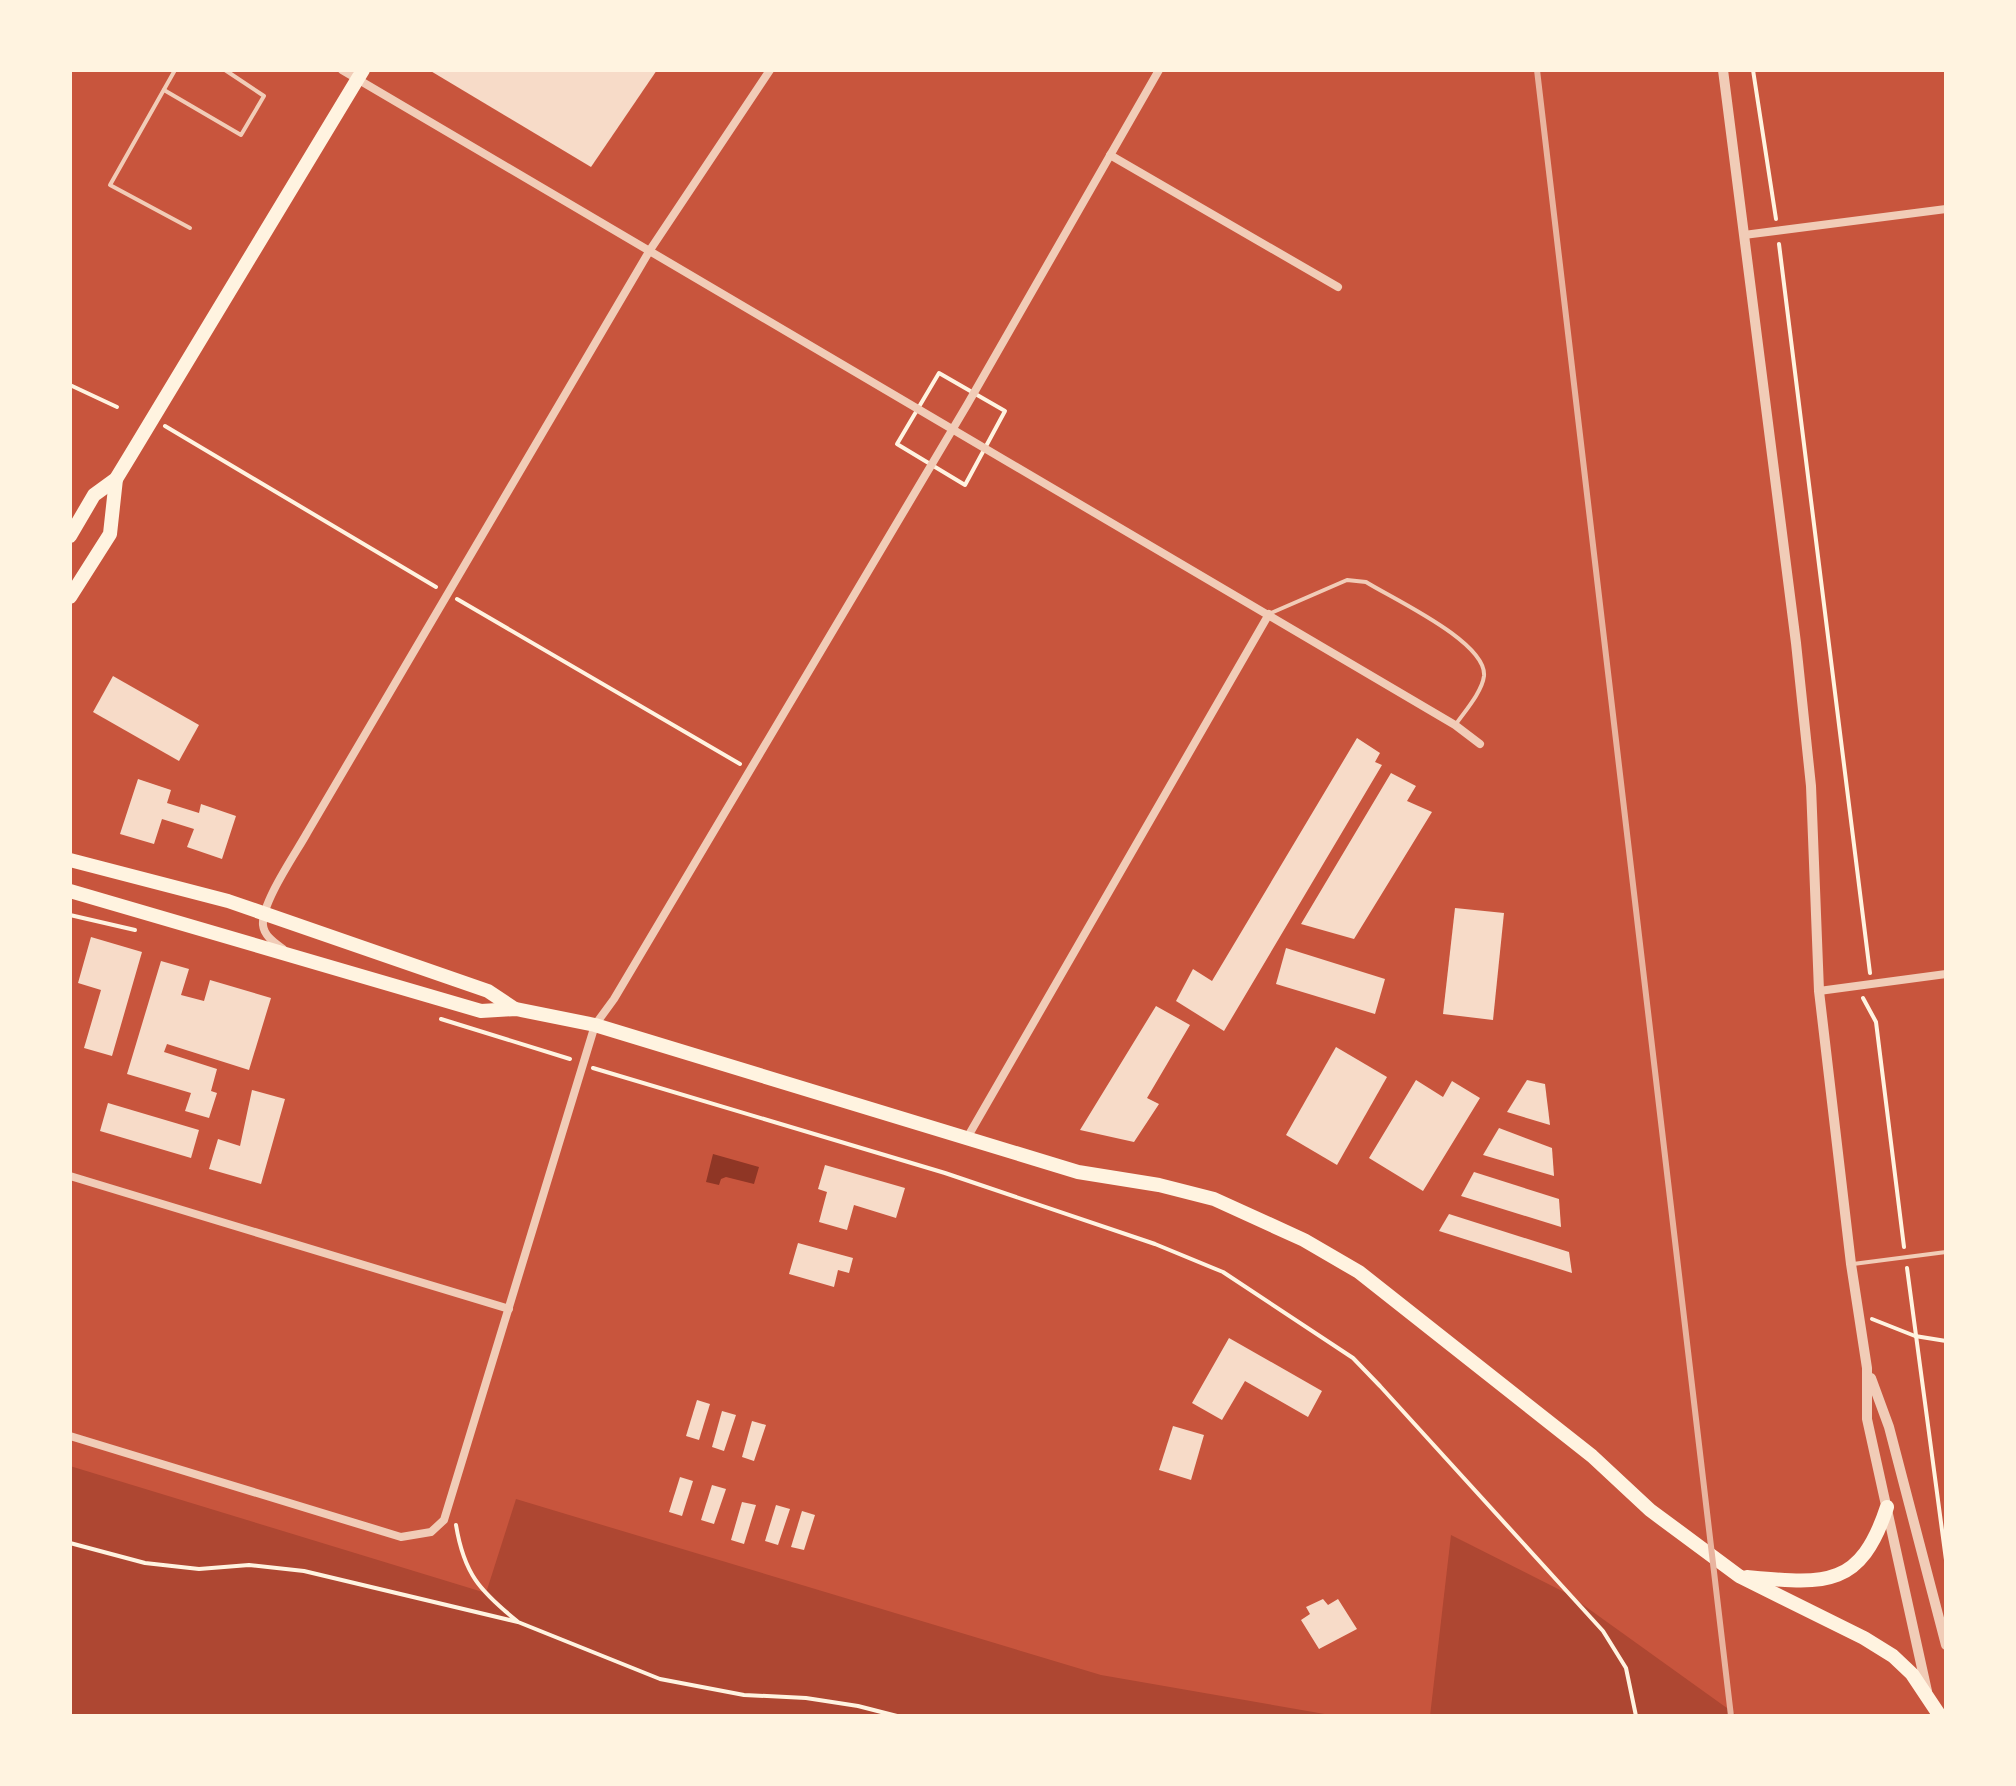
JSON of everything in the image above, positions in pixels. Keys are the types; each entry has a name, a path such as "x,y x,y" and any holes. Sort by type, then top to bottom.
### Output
{"highway":[{"path":"70,536 94,495 116,479 360,74"},
{"path":"70,597 110,534 116,479"},
{"path":"70,860 266,913 488,991 516,1009"},
{"path":"70,891 481,1011 516,1009 595,1025 1078,1172 1159,1185 1214,1199 1304,1240 1359,1272 1592,1456 1650,1510 1739,1576 1864,1638 1893,1656 1940,1716"},
{"path":"1739,1576 1778,1580 1833,1578 1860,1562 1875,1542 1887,1507"}],"street":[{"path":"342,70 360,74 650,250 1455,725 1480,744"},
{"path":"289,954 267,935 263,924 307,833 650,250 770,70"},
{"path":"70,1436 401,1537 431,1532 444,1520 595,1025 614,999 953,428 1159,70"},
{"path":"1723,70 1796,643 1811,786 1819,991 1851,1264 1867,1368 1867,1419 1928,1697"},
{"path":"1110,155 1338,287"},
{"path":"1744,235 1946,209"},
{"path":"967,1138 1269,614"},
{"path":"1819,991 1946,974"},
{"path":"70,1176 509,1309"},
{"path":"1867,1368 1889,1427 1946,1645"}],"lane":[{"path":"175,70 110,185 190,228"},
{"path":"164,90 241,135 264,96 225,70"},
{"path":"1269,614 1347,580 1366,582 1469,644 1477,653 1483,665 1484,678 1455,725"},
{"path":"1851,1264 1946,1252"}],"path":[{"path":"1753,70 1777,231 1872,984"},
{"path":"70,385 117,407"},
{"path":"70,915 138,930"},
{"path":"435,1017 945,1173 1155,1244 1223,1272 1353,1358 1380,1386 1603,1631 1626,1668 1636,1716"},
{"path":"1859,1313 1915,1336 1946,1341"},
{"path":"452,1502 467,1568 481,1591 518,1622"},
{"path":"70,1543 145,1563 199,1569 249,1565 304,1571 518,1622 660,1679 744,1695 845,1704 897,1716"}],"shaded area":[{"path":"713,1154 759,1167 754,1184 726,1177 721,1179 719,1185 706,1182"},
{"path":"70,1466 486,1593 516,1499 1101,1675 1336,1716 70,1716"},
{"path":"1451,1535 1568,1594 1738,1716 1430,1716"}],"building":[{"path":"429,70 657,70 591,167"},
{"path":"113,676 199,725 179,761 93,712"},
{"path":"1357,738 1380,753 1375,762 1382,765 1224,1031 1176,1001 1193,969 1212,981"},
{"path":"1391,773 1416,786 1407,801 1432,812 1354,939 1301,924"},
{"path":"138,779 171,790 167,803 199,813 201,804 236,816 222,859 187,847 194,829 162,819 154,844 120,834"},
{"path":"1455,908 1504,913 1493,1020 1443,1014"},
{"path":"91,937 142,952 112,1056 84,1048 101,990 78,983"},
{"path":"1286,948 1385,979 1375,1014 1276,984"},
{"path":"161,961 189,969 181,995 204,1001 210,980 271,998 249,1070 167,1044 164,1052 217,1069 211,1091 217,1093 209,1118 185,1111 191,1093 127,1074"},
{"path":"1156,1006 1190,1025 1147,1098 1159,1104 1134,1142 1080,1130"},
{"path":"1336,1047 1387,1077 1337,1165 1286,1135"},
{"path":"1416,1080 1443,1097 1452,1081 1480,1098 1423,1191 1369,1158"},
{"path":"1527,1080 1545,1084 1550,1125 1507,1112"},
{"path":"252,1090 285,1099 261,1184 209,1169 218,1139 240,1146"},
{"path":"108,1103 199,1130 191,1158 100,1131"},
{"path":"1499,1128 1552,1148 1554,1176 1483,1155"},
{"path":"825,1165 905,1188 896,1218 854,1205 847,1230 819,1222 827,1192 818,1189"},
{"path":"1474,1172 1559,1199 1561,1227 1461,1196"},
{"path":"1449,1214 1569,1252 1572,1273 1439,1231"},
{"path":"798,1243 853,1258 849,1273 838,1270 834,1287 789,1274"},
{"path":"1229,1338 1322,1391 1308,1417 1245,1381 1222,1420 1192,1403"},
{"path":"697,1400 710,1404 699,1440 686,1436"},
{"path":"722,1411 736,1415 724,1451 712,1447"},
{"path":"752,1421 766,1425 754,1461 742,1457"},
{"path":"1173,1426 1204,1435 1191,1480 1159,1470"},
{"path":"680,1477 693,1481 682,1516 669,1512"},
{"path":"712,1485 726,1489 714,1524 701,1520"},
{"path":"742,1502 756,1505 744,1544 731,1540"},
{"path":"776,1505 790,1509 778,1545 765,1541"},
{"path":"802,1511 815,1515 804,1550 791,1547"},
{"path":"1323,1599 1328,1605 1338,1599 1357,1629 1319,1649 1301,1620 1310,1614 1306,1607"}],"railway":[{"path":"1537,70 1731,1716"}]}
